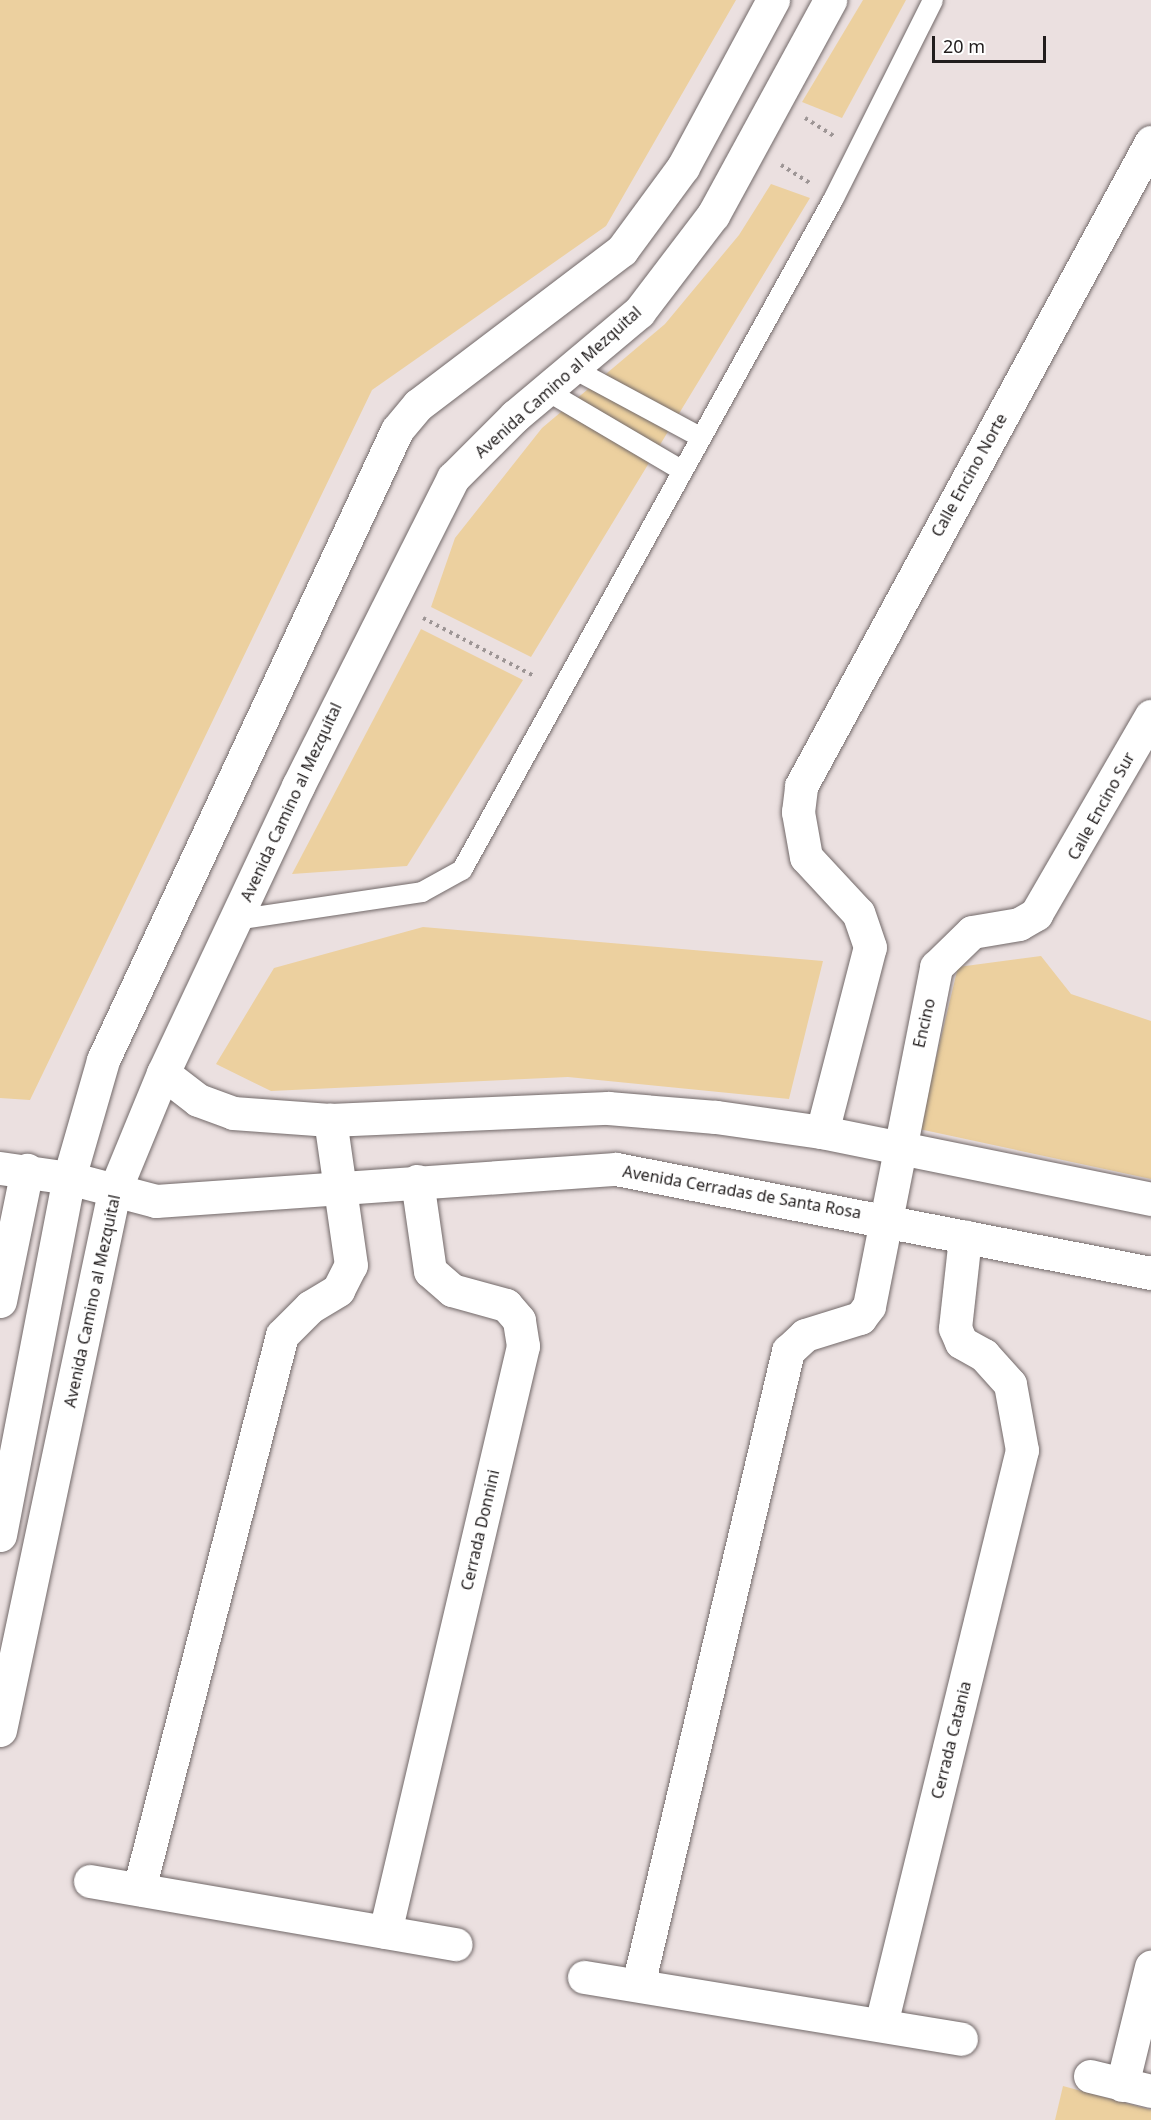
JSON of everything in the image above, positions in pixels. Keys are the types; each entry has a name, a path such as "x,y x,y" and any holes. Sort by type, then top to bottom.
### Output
{"street":[{"path":"0,1535 69,1178 103,1060 397,430 418,405 587,281 622,250 683,166 773,0"},
{"name":"Avenida Camino al Mezquital","path":"0,1730 114,1192 163,1073 387,599 453,478 572,368 639,312 713,215 830,0"},
{"name":"Calle Encino Norte","path":"822,1132 870,947 869,933 806,857 798,812 801,786 815,756 1151,142"},
{"name":"Calle Encino Sur","path":"1052,897 1151,716"},
{"name":"Encino","path":"883,1218 936,967 972,932 1019,924 1052,897"},
{"path":"163,1073 198,1100 233,1113 330,1120 608,1108 822,1132 1151,1199"},
{"path":"139,1889 282,1335 310,1307 338,1290 351,1265 330,1120"},
{"path":"0,1301 13,1169"},
{"name":"Avenida Cerradas de Santa Rosa","path":"13,1169 69,1178 114,1192 156,1201 417,1181 616,1169 883,1218 965,1237 1151,1273"},
{"name":"Cerrada Donnini","path":"385,1932 523,1346 519,1320 506,1305 452,1290 430,1270 417,1181"},
{"path":"638,1985 788,1351 805,1335 860,1318 869,1306 883,1218"},
{"name":"Cerrada Catania","path":"881,2024 1022,1450 1010,1384 984,1356 961,1342 955,1328 965,1237"},
{"path":"90,1881 456,1944"},
{"path":"1090,2076 1136,2088 1151,1967"},
{"path":"584,1977 881,2024 961,2039"}],"lane":[{"path":"235,920 422,892 445,883 462,870 564,692 681,470 834,198 933,0"},
{"path":"572,368 700,437"},
{"path":"547,391 681,470"}],"path":[{"path":"774,100 858,150"},
{"path":"750,146 834,198"},
{"path":"387,599 564,692"}],"shaded area":[{"path":"0,0 736,0 606,226 372,390 30,1100 0,1098"},
{"path":"863,0 906,0 842,118 802,102"},
{"path":"771,184 810,198 531,657 431,607 455,538 542,428 665,324 739,235"},
{"path":"421,629 523,680 407,866 292,874"},
{"path":"423,927 823,961 789,1099 568,1077 271,1091 216,1064 274,968"},
{"path":"1041,956 1071,994 1151,1021 1151,1179 919,1129 958,967"},
{"path":"1063,2086 1151,2110 1151,2120 1055,2120"}]}
